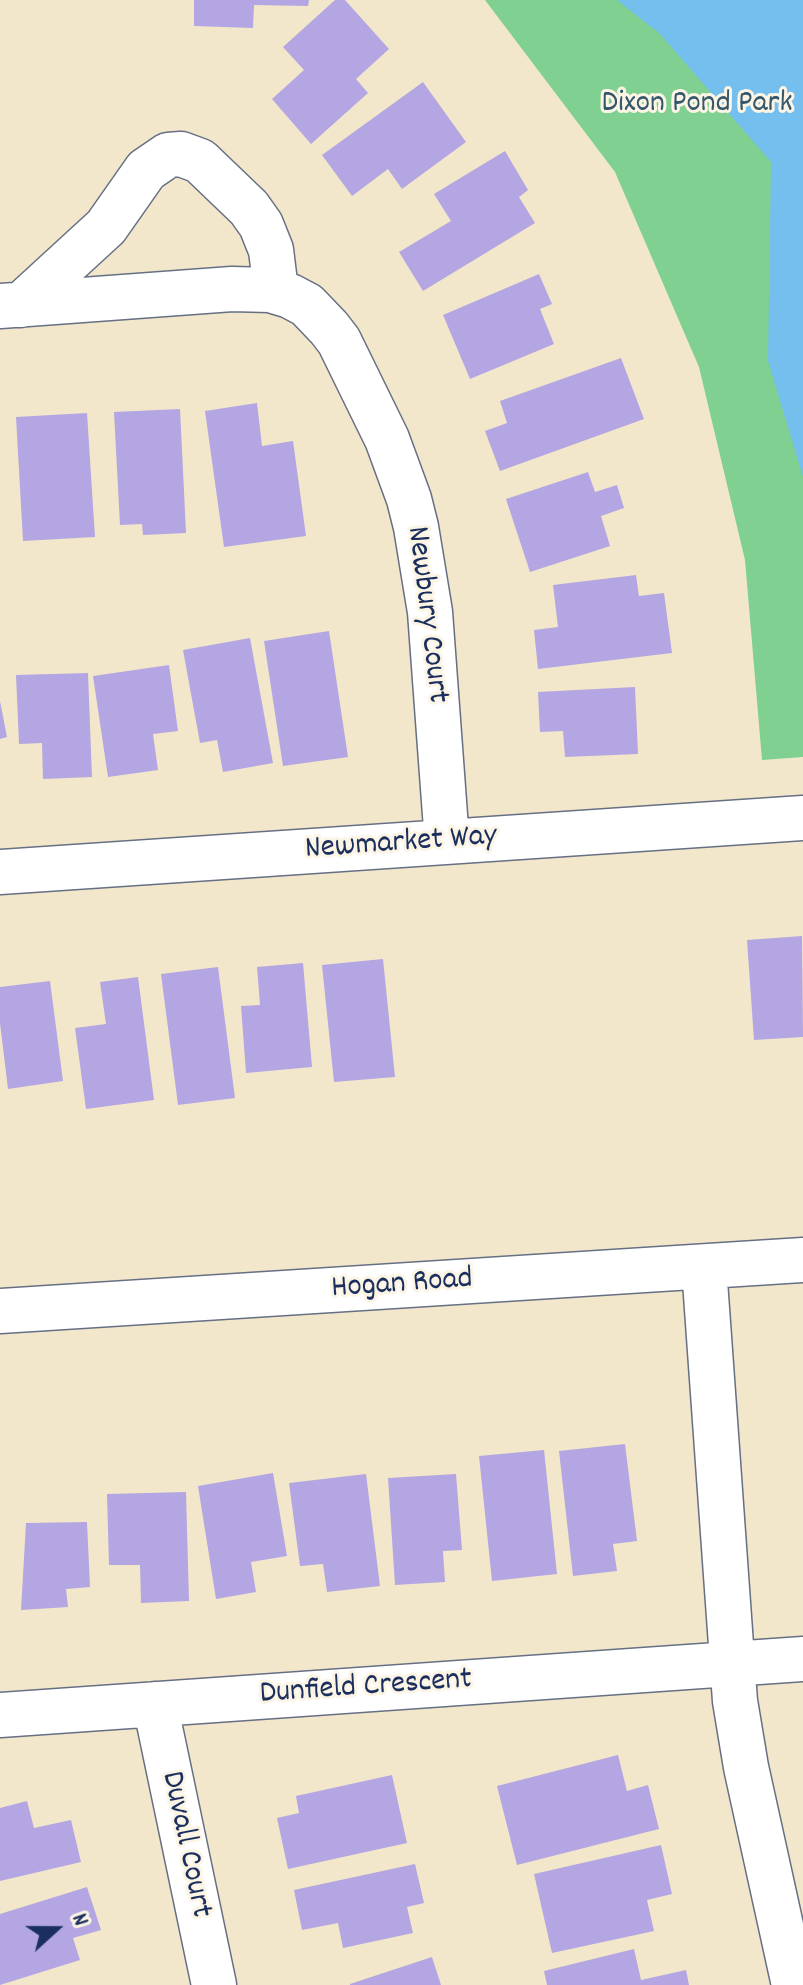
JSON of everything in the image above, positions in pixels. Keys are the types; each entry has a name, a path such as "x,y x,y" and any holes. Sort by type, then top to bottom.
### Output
{"street":[{"name":"Newbury Court","path":"11,306 106,227 146,170 168,155 181,154 200,161 249,208 261,225 271,250 276,291"},
{"name":"Newbury Court","path":"11,306 232,289 276,291 307,305 339,341 387,439 409,499 422,554 430,612 447,842"},
{"name":"Newmarket Way","path":"0,872 803,818"},
{"name":"Hogan Road","path":"0,1311 803,1260"},
{"path":"704,1267 731,1663 744,1755 794,1985"},
{"name":"Dunfield Crescent","path":"0,1715 803,1659"},
{"name":"Duvall Court","path":"155,1704 214,1985"}],"green space":[{"name":"Dixon Pond Park","path":"485,0 803,0 803,757 762,760 745,560 699,367 615,172"}],"water":[{"path":"617,0 803,0 803,477 768,361 771,162 660,34"}],"building":[{"path":"194,0 309,0 308,6 254,5 253,28 194,26"},
{"path":"335,0 345,0 389,49 356,79 368,93 311,144 272,99 304,70 283,47"},
{"path":"423,82 466,142 402,189 388,169 352,196 322,155"},
{"path":"505,151 528,190 519,197 535,223 423,291 399,252 451,221 434,194"},
{"path":"539,274 552,304 540,309 554,344 470,379 443,315"},
{"path":"621,358 644,419 500,471 485,431 507,423 500,401"},
{"path":"257,403 262,446 293,441 306,536 224,547 205,411"},
{"path":"180,409 186,533 143,535 142,524 120,525 114,412"},
{"path":"87,413 95,537 23,541 16,417"},
{"path":"588,472 595,492 617,485 624,508 601,516 610,546 530,572 506,499"},
{"path":"636,575 639,596 664,593 672,653 538,669 534,630 558,627 553,585"},
{"path":"329,631 348,757 283,766 264,641"},
{"path":"250,638 273,763 223,772 217,740 200,743 183,650"},
{"path":"169,665 178,731 153,734 158,770 108,777 93,676"},
{"path":"88,673 92,777 43,779 42,743 19,744 16,675"},
{"path":"635,687 638,754 565,757 563,731 540,732 538,692"},
{"path":"0,701 7,737 0,739"},
{"path":"802,936 803,1037 754,1040 747,940"},
{"path":"383,959 395,1077 334,1082 322,965"},
{"path":"303,963 312,1067 246,1073 241,1006 260,1005 257,967"},
{"path":"218,967 235,1098 178,1105 161,974"},
{"path":"138,977 154,1100 86,1109 75,1028 106,1024 100,982"},
{"path":"50,981 63,1081 8,1089 0,1023 0,987"},
{"path":"625,1444 637,1541 613,1544 617,1571 573,1576 559,1451"},
{"path":"544,1450 557,1574 492,1581 479,1456"},
{"path":"273,1473 287,1556 251,1562 256,1592 216,1599 198,1486"},
{"path":"366,1474 380,1586 327,1592 323,1564 300,1566 289,1483"},
{"path":"456,1474 462,1550 443,1551 445,1582 395,1585 388,1478"},
{"path":"186,1492 189,1601 141,1603 140,1565 109,1565 107,1494"},
{"path":"87,1522 90,1587 66,1589 68,1607 21,1610 26,1523"},
{"path":"618,1755 627,1791 648,1785 659,1829 517,1865 497,1786"},
{"path":"392,1775 407,1843 288,1869 277,1818 299,1813 296,1796"},
{"path":"27,1801 34,1828 71,1820 81,1862 0,1881 0,1808"},
{"path":"661,1845 672,1894 647,1900 654,1931 552,1953 534,1874"},
{"path":"415,1864 424,1903 407,1907 413,1933 343,1948 338,1923 302,1930 294,1890"},
{"path":"87,1887 101,1930 73,1938 80,1960 0,1985 0,1914"},
{"path":"634,1949 641,1980 686,1970 689,1985 547,1985 544,1971"},
{"path":"432,1957 441,1985 350,1985 350,1984"}]}
